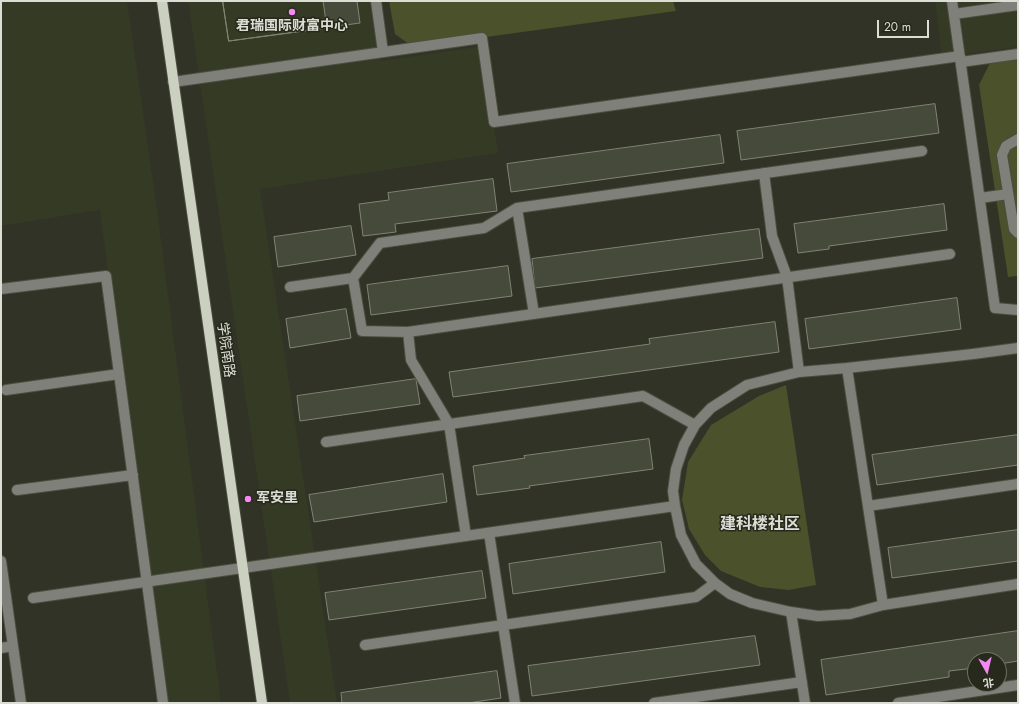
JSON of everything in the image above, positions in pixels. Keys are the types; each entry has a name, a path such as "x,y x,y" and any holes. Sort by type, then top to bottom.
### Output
{"main road":[{"name":"学院南路","path":"162,1 262,703"}],"street":[{"path":"376,1 382,52"},
{"path":"952,1 995,308 1018,310"},
{"path":"954,14 1018,5"},
{"path":"173,82 482,38 494,122 961,59 1018,54"},
{"path":"1018,139 1006,146 1002,155 1014,229 1018,233"},
{"path":"290,287 353,278 380,243 484,228 517,208 922,151"},
{"path":"764,173 772,236 787,277 799,372"},
{"path":"980,198 1008,194"},
{"path":"517,208 534,314"},
{"path":"353,278 362,331 408,332 950,254"},
{"path":"1,289 106,276 163,703"},
{"path":"408,332 411,360 449,424 466,536"},
{"path":"1018,348 847,368 799,372 747,385 711,408 695,426 684,445 676,469 673,491 681,536 696,564 715,583 730,594 752,602 791,612 818,616 850,614 883,605 1018,584"},
{"path":"847,368 883,605"},
{"path":"6,390 119,374"},
{"path":"326,442 643,396 695,426"},
{"path":"17,490 133,475"},
{"path":"868,506 1018,484"},
{"path":"33,598 675,506"},
{"path":"489,533 516,703"},
{"path":"1,561 21,703"},
{"path":"365,645 696,597 715,583"},
{"path":"791,612 805,703"},
{"path":"1,648 13,646"},
{"path":"654,703 802,682"},
{"path":"898,703 1018,685"}],"shaded area":[{"path":"1,1 127,1 156,202 221,703 163,703 100,210 1,226"},
{"path":"188,1 372,1 380,61 483,46 498,153 260,189 337,703 290,703"},
{"path":"935,1 1018,1 1018,47 942,57"}],"green space":[{"path":"389,1 673,1 676,11 413,47 395,34"},
{"path":"1018,59 1018,276 1008,277 979,85 990,63"},
{"path":"786,385 816,585 789,590 760,587 721,571 705,555 689,529 682,500 688,462 711,425 759,396"}],"building":[{"name":"君瑞国际财富中心","path":"223,1 357,1 360,23 229,41"},
{"name":"君瑞国际财富中心","path":"223,1 323,1 327,28 229,41"},
{"path":"935,104 939,133 741,160 737,131"},
{"path":"720,135 724,163 511,192 507,164"},
{"path":"493,179 497,211 395,224 396,232 363,236 359,204 389,200 388,193"},
{"path":"944,204 947,230 829,246 829,249 798,253 794,224"},
{"path":"351,226 356,255 278,267 274,237"},
{"path":"759,229 763,258 535,288 532,259"},
{"path":"508,266 512,296 371,315 367,285"},
{"path":"957,298 961,329 809,349 805,319"},
{"path":"346,309 351,338 290,348 286,319"},
{"path":"775,322 779,352 453,397 449,372 650,344 649,339"},
{"path":"416,379 420,404 300,421 297,396"},
{"path":"1018,435 1018,465 877,485 872,455"},
{"path":"649,439 653,469 529,486 530,488 477,495 473,466 525,458 524,456"},
{"path":"443,474 447,502 314,522 309,495"},
{"path":"1018,530 1018,561 892,578 888,548"},
{"path":"661,542 665,572 513,594 509,564"},
{"path":"482,571 486,598 329,620 325,593"},
{"path":"1018,631 1018,661 1007,663 1007,652 967,652 967,669 949,671 949,677 826,695 821,660"},
{"path":"755,636 760,665 532,696 528,666"},
{"path":"497,671 501,698 468,703 342,703 341,693"}],"place":[{"name":"君瑞国际财富中心","path":"292,12"},
{"name":"军安里","path":"248,499"}],"district":[{"name":"建科楼社区","path":"760,525"}]}
